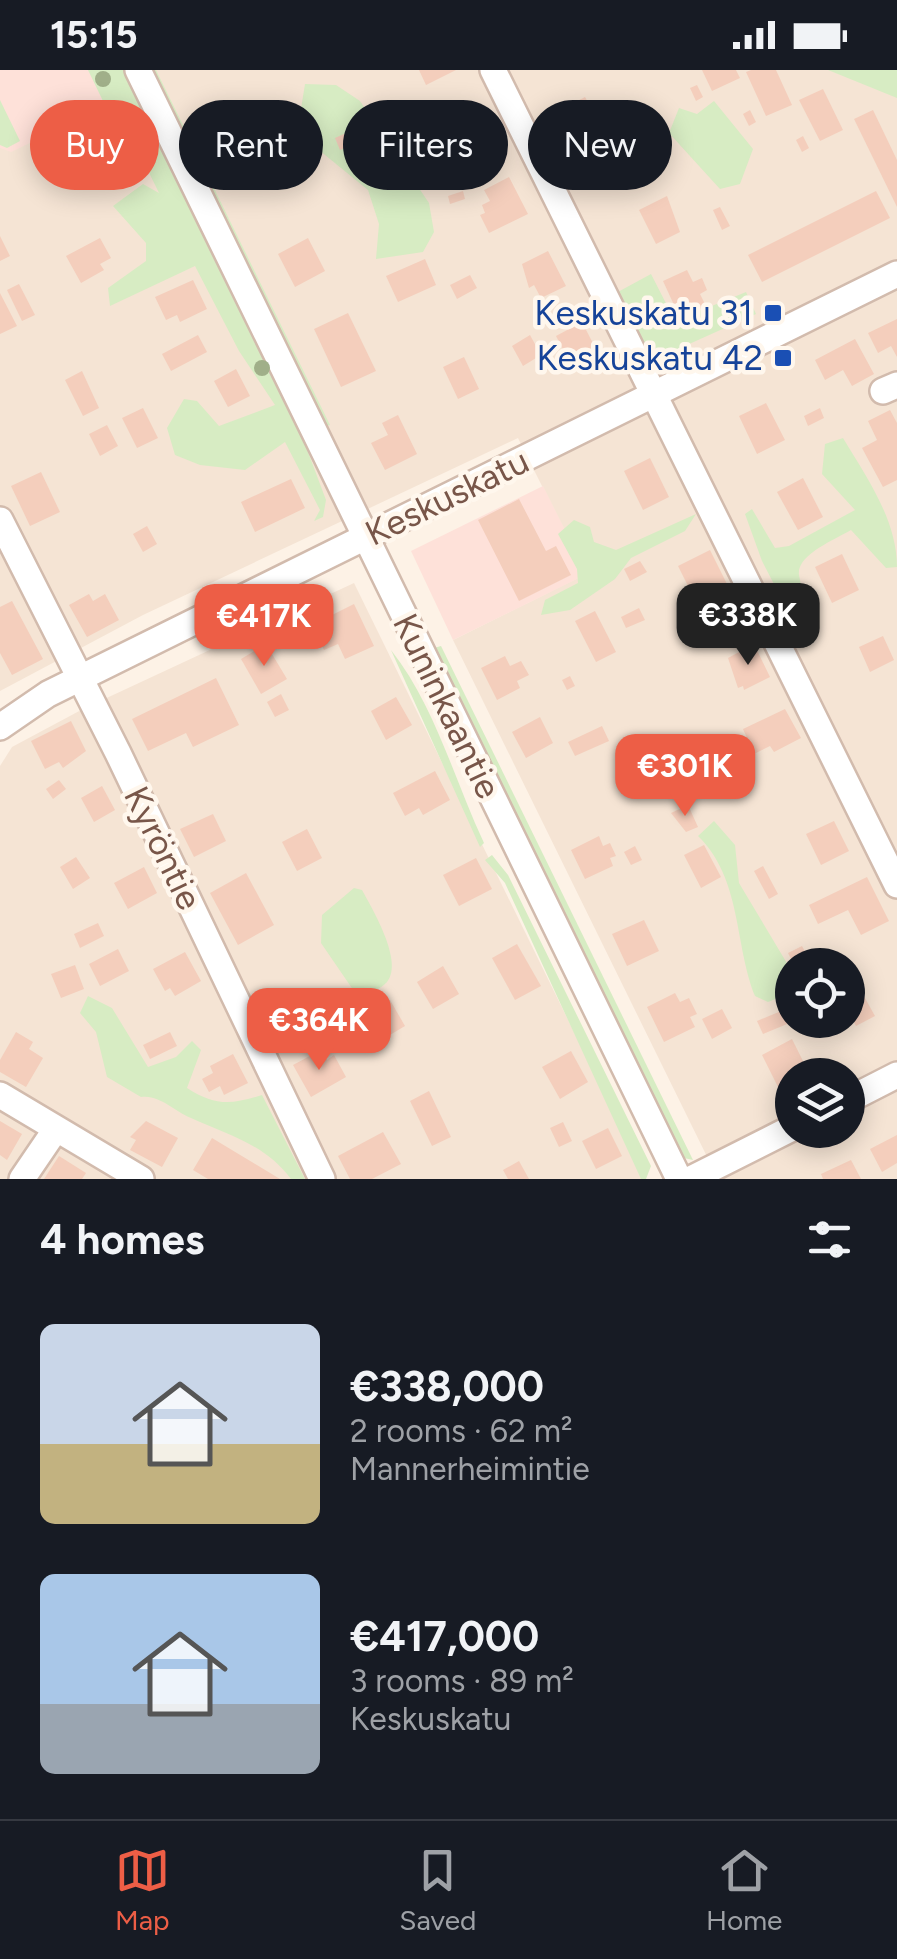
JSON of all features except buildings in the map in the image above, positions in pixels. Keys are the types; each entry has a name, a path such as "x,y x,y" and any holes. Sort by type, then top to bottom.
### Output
{"street":[{"name":"Kuninkaantie","path":"138,70 679,1179"},
{"path":"493,70 897,885"},
{"name":"Keskuskatu","path":"0,727 80,678 897,274"},
{"name":"Kyröntie","path":"0,520 322,1179"},
{"path":"865,1091 897,1075"},
{"path":"0,1095 141,1179"},
{"path":"22,1179 56,1129"},
{"path":"691,1179 775,1137"}],"shaded area":[{"path":"0,70 890,70 897,74 897,1179 718,1179 453,640 586,574 518,438 143,615 0,691"},
{"path":"0,70 150,70 134,93 119,100 30,100 30,143 11,152 0,148"},
{"path":"543,486 587,574 453,640 411,551"},
{"path":"354,583 646,1179 0,1179 0,766 12,747 83,709"}],"green space":[{"path":"88,70 124,70 139,100 102,100"},
{"path":"151,70 156,70 179,117 179,127"},
{"path":"828,70 897,70 897,98"},
{"path":"305,84 336,85 358,100 343,100 343,170 323,153 323,100 302,100"},
{"path":"0,100 20,141 7,148 0,145"},
{"path":"714,101 753,149 740,184 720,189 672,136 679,108 697,114"},
{"path":"159,140 179,181 179,190 184,190 290,404 326,500 323,517 314,521 320,510 285,442 245,470 200,465 175,455 167,428 184,399 197,401 219,426 275,405 239,351 195,266 110,306 108,288 146,261 146,243 113,206 135,190 159,193"},
{"path":"210,190 215,190 330,425 327,426"},
{"path":"368,190 420,190 429,203 434,232 423,252 376,259 379,224"},
{"path":"651,274 675,321 746,292 756,314 658,358 650,357 616,293"},
{"path":"843,438 886,516 897,567 886,568 851,530 818,548 804,561 799,575 801,614 791,617 762,561 745,514 752,509 775,548 789,546 855,510 822,474 825,444"},
{"path":"696,514 685,531 631,558 615,579 570,610 541,615 545,600 578,583 577,569 558,534 574,520 590,527 594,542 616,550"},
{"path":"441,646 693,1160 684,1158 434,648"},
{"path":"391,650 432,719 484,843 480,847"},
{"path":"714,821 735,845 739,883 778,948 775,999 768,1002 755,996 723,872 698,836"},
{"path":"492,855 508,875 651,1166 646,1179 641,1179 505,883 485,860"},
{"path":"354,888 362,890 373,910 392,962 387,982 358,997 321,943 322,915"},
{"path":"88,996 112,1008 148,1067 176,1057 192,1041 201,1050 187,1088 223,1102 262,1095 305,1179 291,1179 270,1157 245,1142 160,1100 141,1097 107,1077 96,1032 80,1013"}],"place":[{"name":"Keskuskatu 31","path":"773,313"},
{"name":"Keskuskatu 42","path":"783,358"}]}
